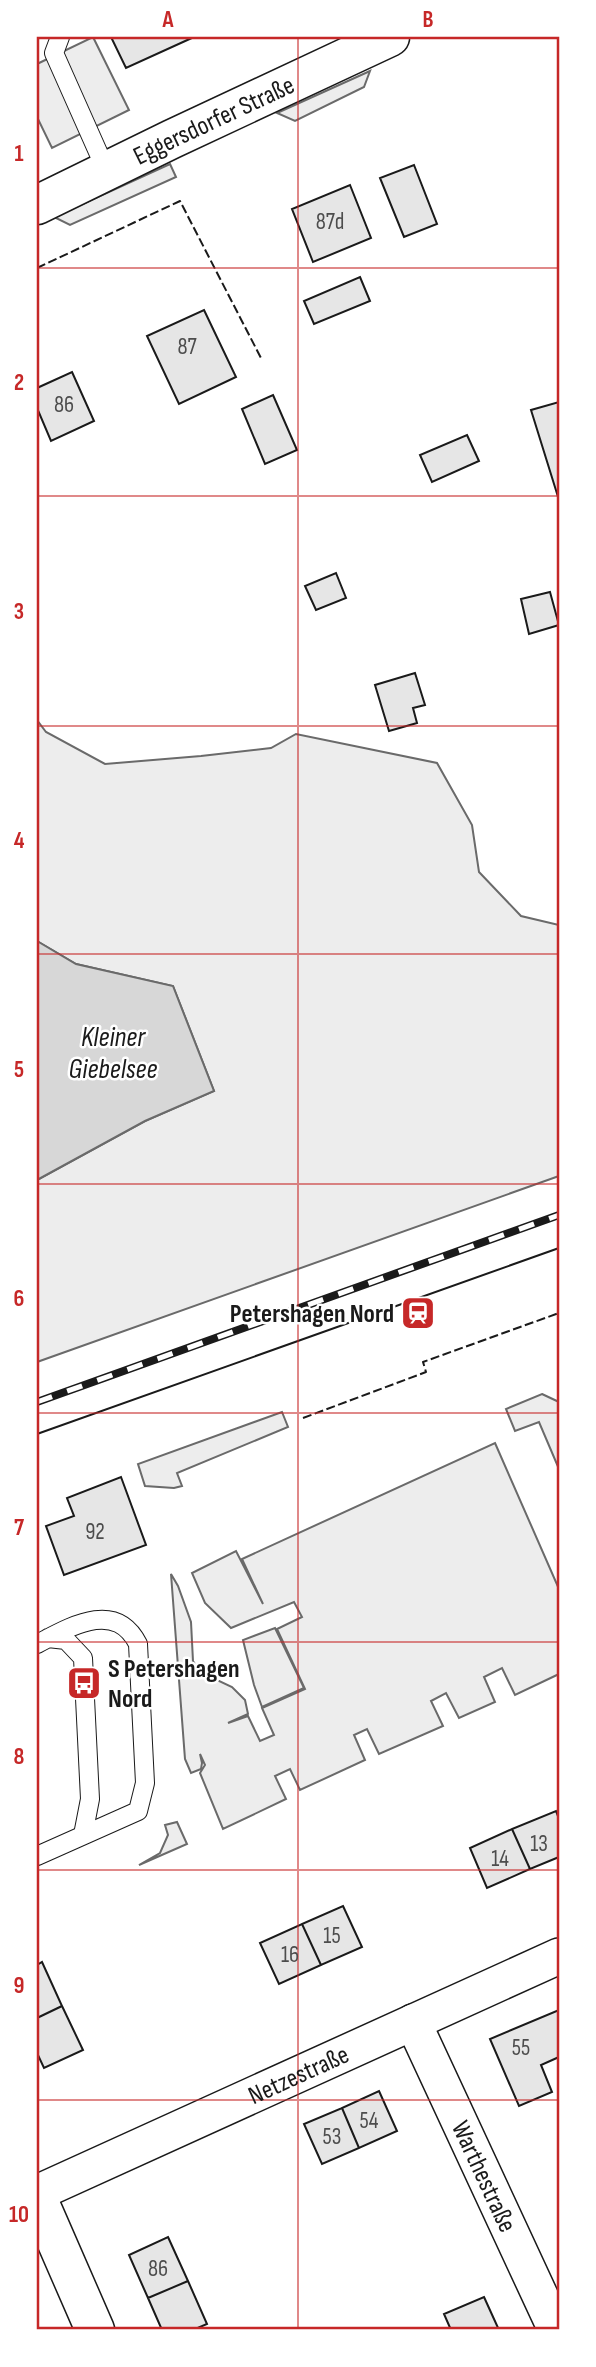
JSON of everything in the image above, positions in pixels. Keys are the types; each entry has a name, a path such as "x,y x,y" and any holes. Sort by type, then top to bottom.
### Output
{"street":[{"name":"Eggersdorfer Straße","path":"37,205 390,37"},
{"name":"Netzestraße","path":"37,2195 559,1955"},
{"name":"Warthestraße","path":"413,2022 556,2330"},
{"path":"37,2195 95,2330"}],"lane":[{"path":"60,37 54,53 106,170"},
{"path":"37,1856 138,1811 145,1783 138,1644 133,1634 122,1625 98,1619 89,1620 43,1641"},
{"path":"43,1641 66,1640 83,1658 90,1799 83,1835"}],"shaded area":[{"path":"93,37 129,110 52,148 37,117 37,64"},
{"path":"370,71 364,87 295,121 277,113"},
{"path":"170,164 176,177 70,225 54,217"},
{"path":"37,720 46,732 105,764 271,748 296,734 437,763 472,825 479,872 521,916 559,925 559,1176 37,1362 37,1180 145,1121 214,1091 173,986 76,964 37,941"},
{"path":"542,1394 559,1402 559,1469 539,1422 515,1431 506,1409"},
{"path":"282,1412 288,1427 177,1473 182,1486 145,1486 138,1464"},
{"path":"495,1443 559,1589 559,1674 515,1695 502,1668 484,1677 495,1702 459,1718 446,1693 431,1701 443,1726 379,1754 367,1729 354,1735 365,1760 300,1790 290,1769 275,1776 286,1799 223,1829 200,1773 205,1765 200,1754 201,1769 191,1773 185,1759 171,1574 191,1622 193,1661 200,1672 232,1687 245,1700 248,1714 228,1723 248,1716 260,1741 274,1735 262,1708 305,1689 277,1629 302,1617 294,1602 231,1628 205,1603 192,1573 236,1551 263,1604 242,1559"},
{"path":"275,1628 304,1688 262,1707 243,1640"},
{"path":"177,1822 187,1844 139,1865 160,1853 168,1835 165,1825"}],"water":[{"name":"Kleiner Giebelsee","path":"37,941 76,964 173,986 214,1091 145,1121 37,1180"}],"building":[{"path":"111,37 194,37 126,68"},
{"path":"414,165 437,224 404,237 380,178"},
{"path":"350,185 371,238 313,262 292,209"},
{"path":"360,277 370,301 314,324 304,301"},
{"path":"204,310 236,377 179,404 147,336"},
{"path":"72,372 94,421 51,441 37,408 37,388"},
{"path":"273,395 297,450 265,464 242,409"},
{"path":"559,402 559,500 531,410"},
{"path":"467,435 479,461 432,482 420,455"},
{"path":"336,573 346,598 316,610 305,586"},
{"path":"550,592 559,625 529,634 521,599"},
{"path":"415,673 425,705 413,708 417,723 389,731 375,685"},
{"path":"121,1477 146,1545 64,1575 46,1526 74,1516 67,1498"},
{"path":"556,1811 559,1819 559,1857 530,1869 512,1829"},
{"path":"512,1829 530,1869 487,1888 470,1848"},
{"path":"343,1906 362,1947 321,1965 302,1924"},
{"path":"302,1924 321,1965 279,1984 260,1943"},
{"path":"42,1962 62,2006 37,2018 37,1965"},
{"path":"62,2006 83,2050 44,2068 37,2053 37,2018"},
{"path":"559,2010 559,2057 541,2065 552,2092 519,2106 490,2039"},
{"path":"379,2091 397,2131 359,2148 342,2108"},
{"path":"342,2108 359,2148 322,2164 304,2124"},
{"path":"168,2237 188,2281 148,2298 129,2255"},
{"path":"188,2281 207,2324 193,2330 162,2330 148,2298"},
{"path":"484,2297 499,2330 451,2330 444,2314"}],"tram line":[{"path":"37,1434 559,1248"}],"railway":[{"path":"37,1402 559,1215"}],"fence":[{"path":"37,268 180,201 262,360"},
{"path":"303,1418 426,1372 423,1362 559,1313"}],"place":[{"name":"Petershagen Nord","path":"418,1313"},
{"name":"S Petershagen Nord","path":"84,1683"}]}
